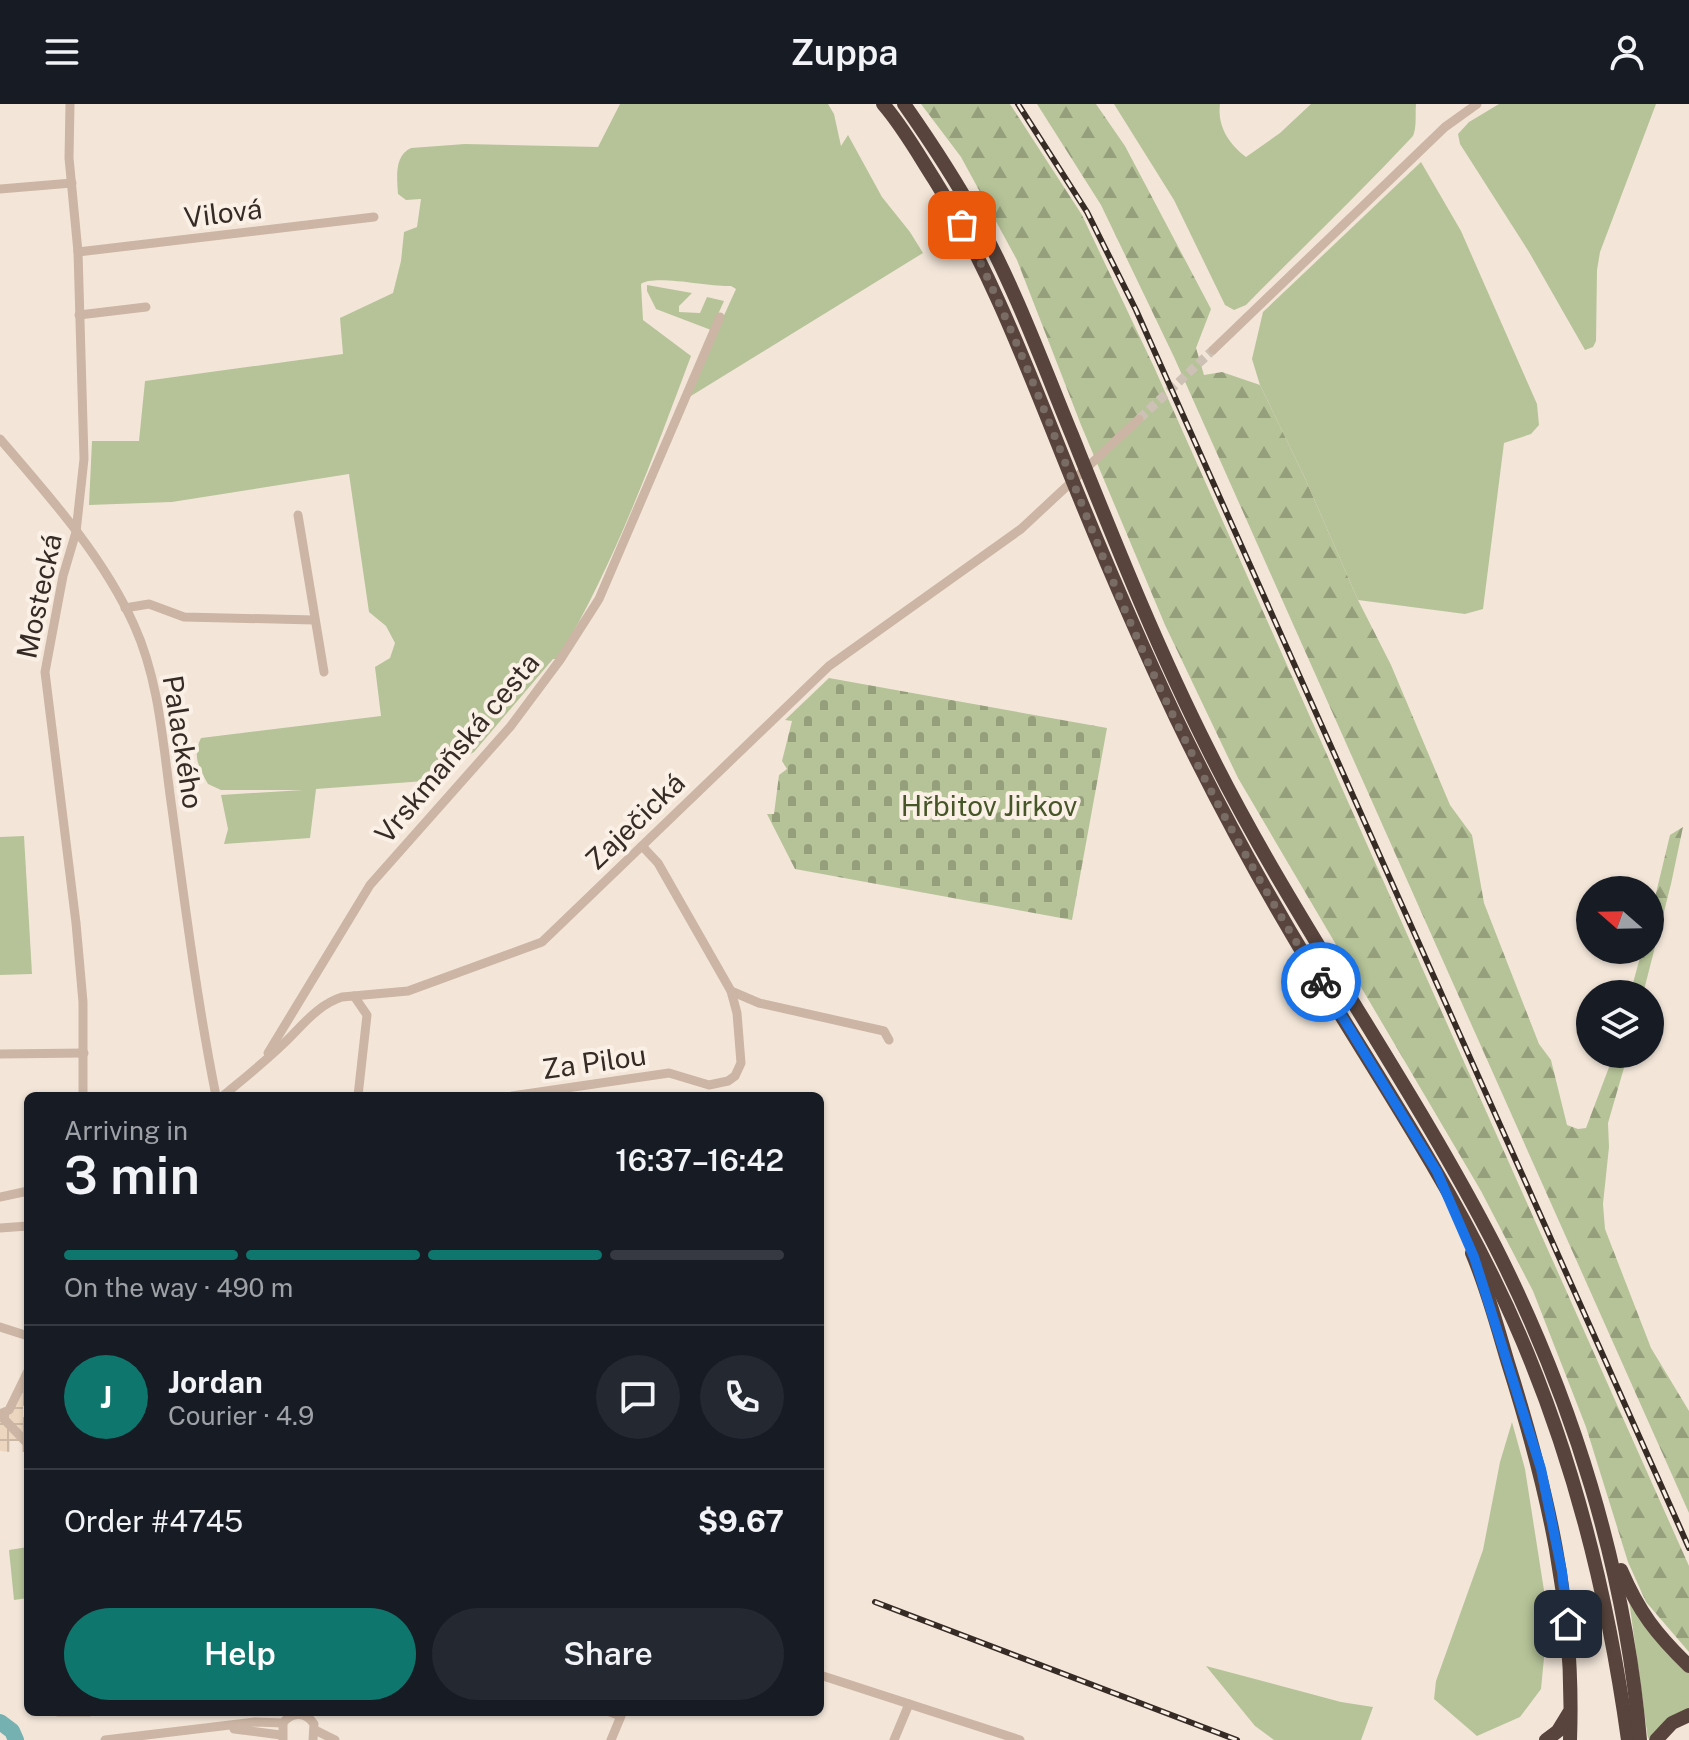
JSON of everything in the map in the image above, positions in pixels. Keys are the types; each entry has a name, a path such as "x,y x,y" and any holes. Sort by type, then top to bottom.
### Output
{"highway":[{"path":"883,104 962,225 1001,303 1129,618 1196,759 1306,959 1437,1172 1495,1280 1536,1376 1571,1475 1608,1620 1628,1740"},
{"path":"904,104 976,218 1015,296 1142,611 1209,752 1266,858 1454,1170 1526,1312 1572,1428 1608,1544 1624,1619 1640,1740"},
{"path":"1437,1172 1474,1257 1541,1469 1562,1572 1568,1624 1570,1740"},
{"path":"1608,1544 1641,1612 1689,1666"},
{"path":"1546,1740 1558,1731 1571,1709"},
{"path":"1656,1740 1672,1723 1689,1715"}],"street":[{"name":"Mostecká","path":"70,104 69,158 78,252 84,459 76,532 63,576 45,672 76,923 84,1053 83,1092"},
{"path":"1213,350 1445,127 1477,104"},
{"path":"0,189 72,183"},
{"name":"Vilová","path":"78,252 374,217"},
{"path":"79,315 146,307"},
{"name":"Vrskmaňská cesta","path":"262,1063 370,885 510,727 554,669 599,599 720,317"},
{"name":"Zaječická","path":"228,1092 317,1010 332,1000 408,991 542,942 829,666 1021,529 1139,419"},
{"name":"Palackého","path":"0,439 99,563 141,641 158,708 199,1004 215,1092"},
{"path":"298,515 324,672"},
{"path":"125,608 149,604 184,617 314,620"},
{"name":"Za Pilou","path":"539,1092 669,1073 709,1085 728,1081 735,1076 741,1063 737,1013 731,991 658,863 642,846"},
{"path":"731,991 759,1003 884,1031 889,1040"},
{"path":"354,996 367,1015 358,1092"},
{"path":"0,1054 84,1053"},
{"path":"0,1197 24,1192"},
{"path":"0,1228 24,1226"},
{"path":"0,1327 24,1335"},
{"path":"24,1379 9,1410 0,1414 24,1440"},
{"path":"824,1676 1020,1740"},
{"path":"897,1739 909,1704"},
{"path":"219,1727 282,1737 283,1723 291,1716"},
{"path":"311,1716 314,1735 335,1740"},
{"path":"611,1740 621,1716"},
{"path":"105,1740 255,1722 283,1723"}],"green space":[{"path":"620,104 828,104 834,114 841,146 848,135 882,197 923,253 686,399 736,289 731,286 657,280 641,284 643,320 691,356 615,548 558,659 553,659 474,752 425,781 316,789 310,838 224,844 228,829 221,795 303,790 221,790 208,784 197,756 201,738 381,716 375,667 390,658 395,643 386,626 369,612 349,474 172,502 89,505 92,441 139,441 145,381 343,354 340,318 393,293 404,232 417,227 421,199 406,200 398,194 399,162 411,148 465,144 598,147"},
{"path":"921,104 1010,104 1082,215 1154,367 1689,1566 1689,1652 1646,1602 1628,1562 1586,1427 1533,1291 1481,1191 1238,778 1165,625 1081,425 1017,260 961,157"},
{"path":"1037,104 1096,104 1125,146 1211,309 1196,348 1204,375 1222,372 1260,385 1391,665 1450,805 1472,835 1484,903 1539,1044 1551,1060 1567,1125 1586,1128 1609,1068 1624,1068 1608,1123 1609,1147 1603,1204 1605,1229 1651,1348 1689,1411 1689,1513 1174,357 1101,205"},
{"path":"1114,104 1220,104 1220,120 1226,134 1246,157 1280,133 1311,104 1416,104 1413,136 1246,305 1234,310 1225,305 1174,200"},
{"path":"1499,104 1656,104 1600,252 1596,341 1593,347 1585,350 1529,252 1460,144 1458,134 1469,122"},
{"path":"1421,162 1461,231 1537,404 1539,425 1531,434 1504,443 1483,609 1465,614 1358,600 1260,385 1252,359 1263,312"},
{"path":"647,285 692,293 679,306 679,312 700,313 707,297 724,301 711,330 656,309"},
{"name":"Hřbitov Jirkov","path":"829,678 1107,728 1072,920 795,869 767,814 774,814 779,775 787,769 782,761 792,721 785,720"},
{"path":"1683,827 1664,912 1664,876 1660,876 1670,835"},
{"path":"24,836 32,974 0,975 0,837"},
{"path":"1638,964 1651,964 1647,980 1634,980"},
{"path":"1512,1422 1525,1469 1548,1616 1541,1689 1520,1717 1477,1736 1434,1699 1436,1681 1483,1550 1500,1462"},
{"path":"24,1548 24,1599 14,1600 9,1550"},
{"path":"1629,1600 1689,1671 1689,1709 1648,1739"},
{"path":"1206,1666 1341,1702 1373,1707 1361,1740 1274,1740 1255,1726"}],"shaded area":[{"path":"24,1379 24,1452 22,1441 10,1441 10,1452 0,1451 0,1414 9,1409"}],"waterway":[{"path":"0,1722 12,1731 16,1740"}],"tunnel":[{"path":"1139,419 1213,350"}],"railway":[{"path":"1018,104 1087,212 1136,310 1689,1548"},
{"path":"875,1602 1237,1740"}],"way so far":[{"path":"962,225 1001,303 1129,618 1210,786 1253,867 1321,982"}],"route":[{"path":"1321,982 1437,1172 1474,1257 1541,1469 1562,1572 1568,1624"}]}
